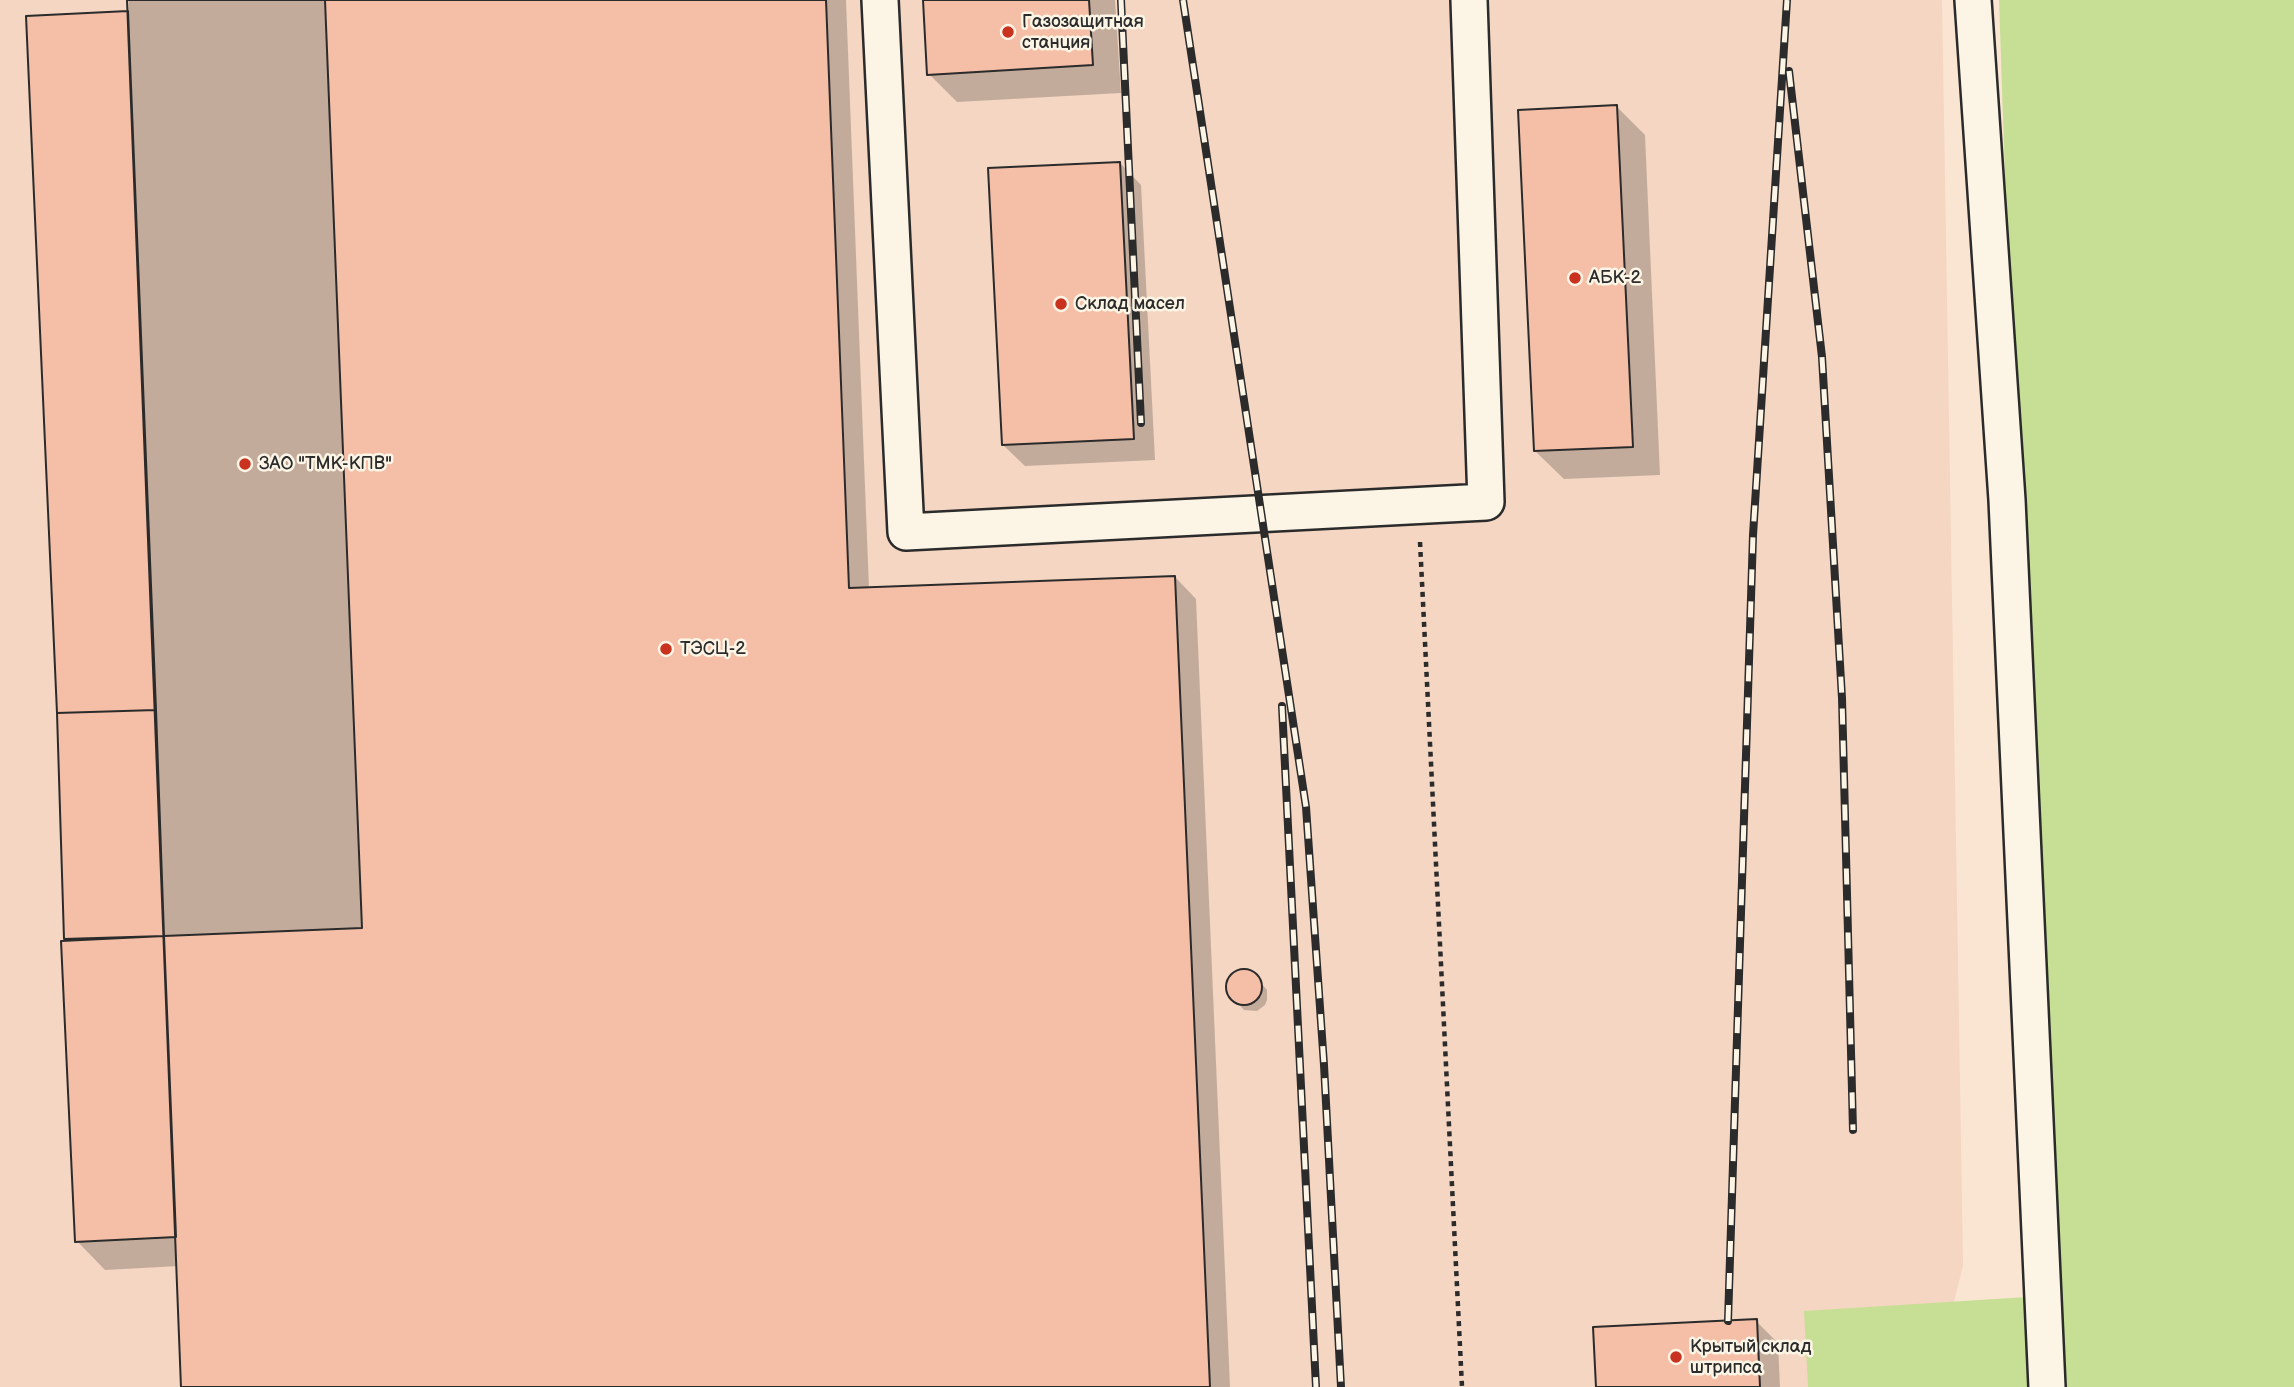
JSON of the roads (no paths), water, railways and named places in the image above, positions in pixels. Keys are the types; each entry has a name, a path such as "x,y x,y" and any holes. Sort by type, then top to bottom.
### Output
{"lane":[{"path":"880,0 906,532 1486,502 1469,0"},
{"path":"1973,0 2007,500 2047,1387"}],"railway":[{"path":"1121,0 1141,423"},
{"path":"1183,0 1306,807 1324,1065 1341,1387"},
{"path":"1728,1321 1753,535 1787,0"},
{"path":"1789,71 1822,357 1842,698 1853,1130"},
{"path":"1282,706 1316,1387"}],"place":[{"name":"Газозащитная станция","path":"1008,32"},
{"name":"АБК-2","path":"1575,278"},
{"name":"Склад масел","path":"1061,304"},
{"name":"ЗАО \"ТМК-КПВ\"","path":"245,464"},
{"name":"ТЭСЦ-2","path":"666,649"},
{"name":"Крытый склад штрипса","path":"1676,1357"}]}
